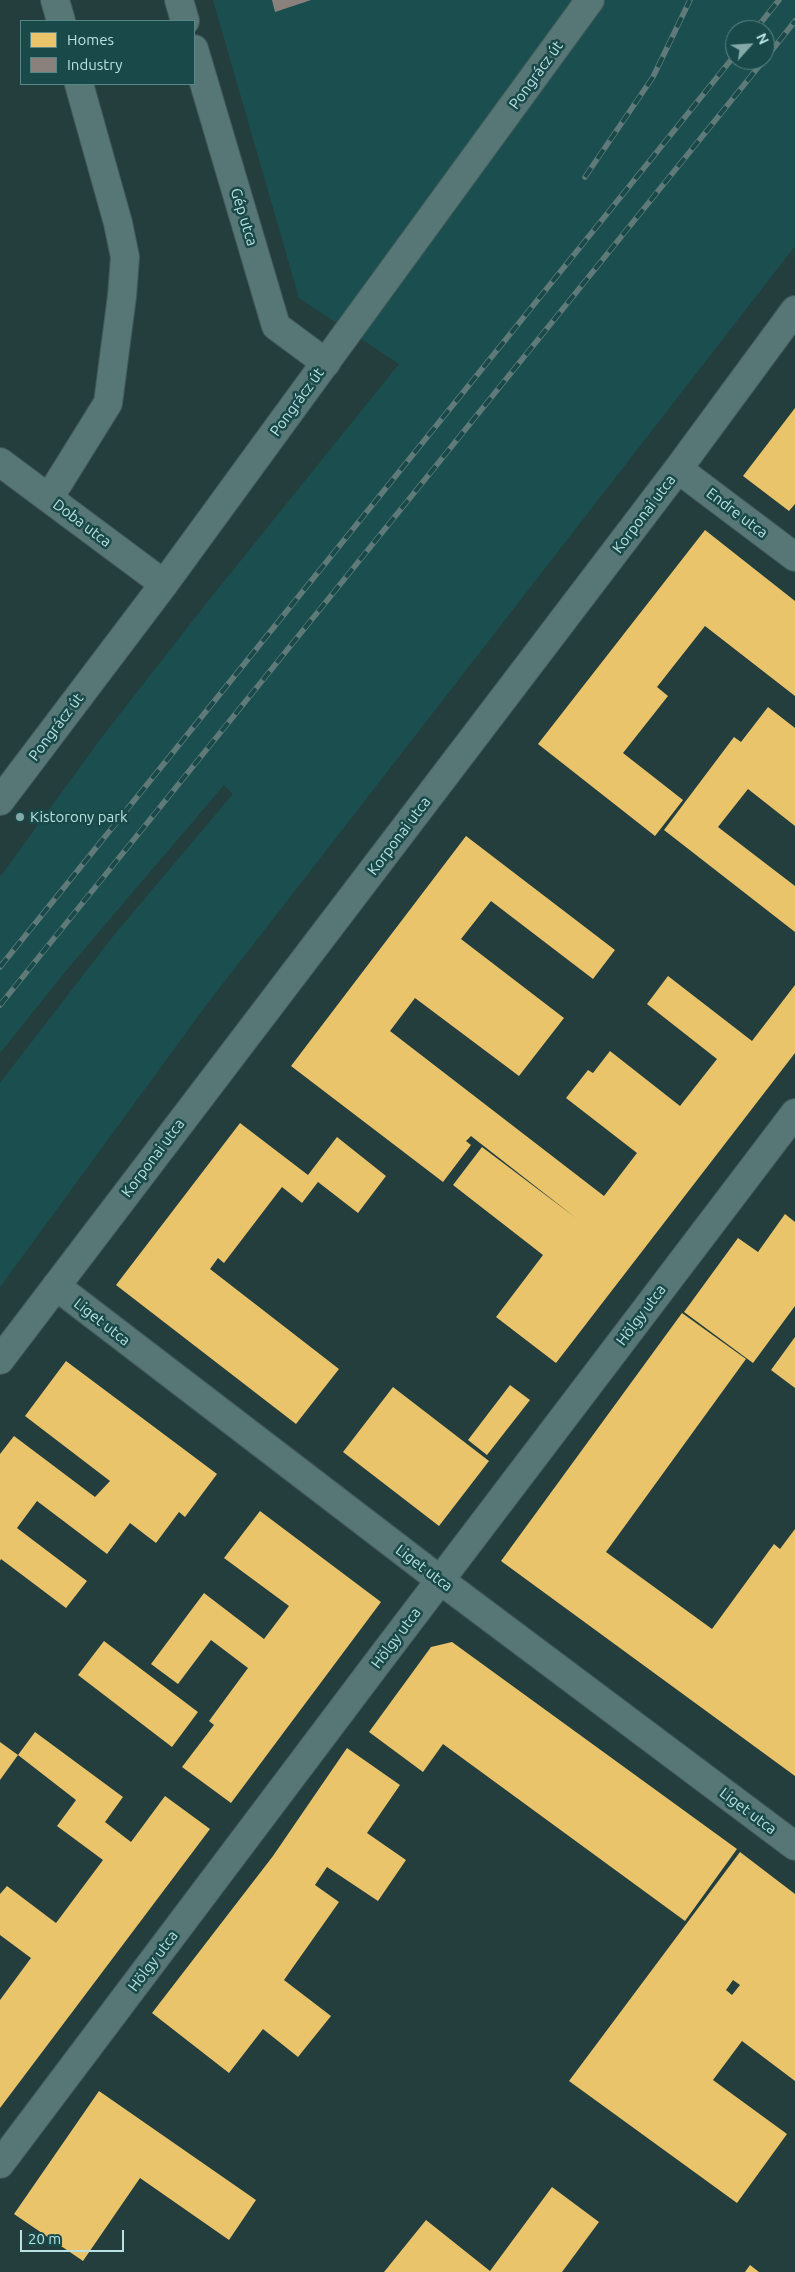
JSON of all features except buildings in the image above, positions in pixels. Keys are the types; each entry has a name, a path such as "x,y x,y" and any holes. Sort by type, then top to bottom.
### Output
{"street":[{"path":"55,0 61,20"},
{"path":"179,0 185,20"},
{"name":"Pongrácz út","path":"0,800 164,584 590,0"},
{"name":"Gép utca","path":"195,52 276,326 326,363"},
{"path":"49,498 108,403 122,296 124,258 118,223 79,85"},
{"name":"Korponai utca","path":"0,1360 678,469 795,310"},
{"name":"Doba utca","path":"0,462 164,584"},
{"name":"Endre utca","path":"678,469 795,557"},
{"name":"Hölgy utca","path":"0,2164 795,1113"},
{"name":"Liget utca","path":"56,1286 440,1580 795,1846"}],"shaded area":[{"path":"213,0 795,0 795,246 207,1004 0,1287 0,1083 114,935 233,794 224,785 69,967 0,1053 0,877 102,737 205,605 399,364 299,298"}],"railway":[{"path":"585,177 653,77 690,0"},
{"path":"763,20 779,0"},
{"path":"775,46 795,21"},
{"path":"0,967 725,67"},
{"path":"0,1005 756,70"}],"place":[{"name":"Kistorony park","path":"20,817"}]}
